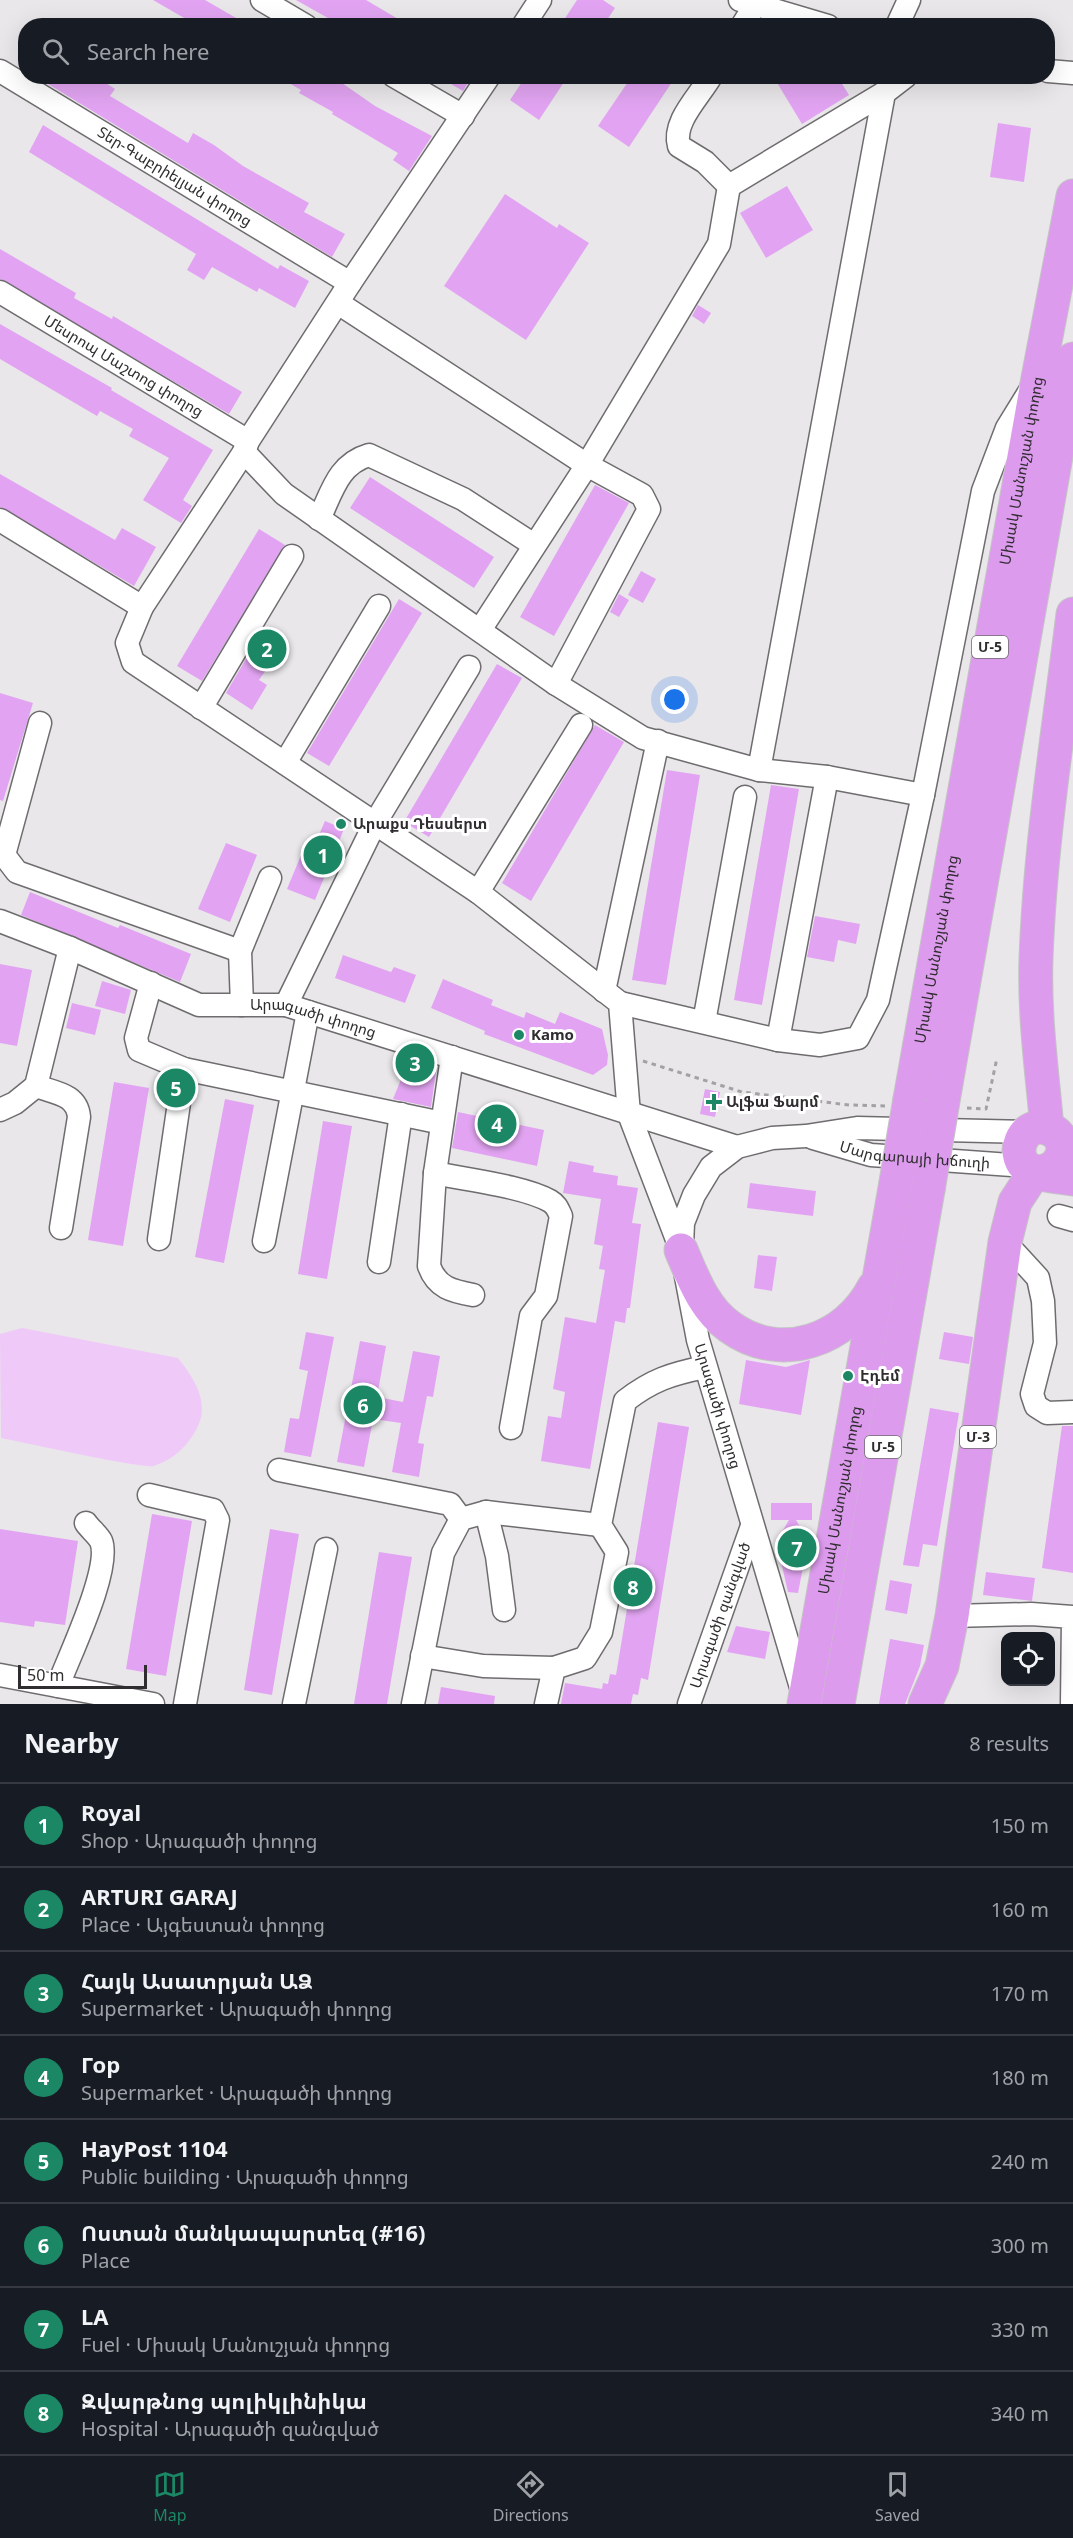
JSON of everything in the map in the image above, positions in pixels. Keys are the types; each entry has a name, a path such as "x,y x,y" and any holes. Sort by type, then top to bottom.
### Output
{"highway":[{"name":"Միսակ Մանուշյան փողոց","path":"804,1702 895,1188 900,1102 1073,196"},
{"name":"Միսակ Մանուշյան փողոց","path":"838,1704 928,1191 950,1105 1073,359"},
{"path":"1031,1170 1053,1169 1062,1158 1063,1143 1050,1132 1039,1051 1036,960 1042,865 1073,614"},
{"name":"Մարգարայի խճուղի","path":"1031,1170 1073,1179"},
{"name":"Մ-3","path":"925,1704 942,1666 952,1616 1005,1242 1015,1202 1028,1182 1031,1170"},
{"path":"681,1250 698,1289 711,1310 730,1327 757,1341 777,1344 787,1345 817,1340 843,1326 865,1305 879,1278"}],"street":[{"path":"262,0 292,18"},
{"path":"528,18 540,0"},
{"path":"901,18 909,0"},
{"path":"744,18 747,2 801,18"},
{"name":"Տեր-Գաբրիելյան փողոց","path":"0,71 18,82"},
{"path":"1055,72 1073,73"},
{"name":"Տեր-Գաբրիելյան փողոց","path":"21,84 350,283"},
{"path":"408,84 463,116"},
{"path":"484,84 350,283 142,607 127,643 133,662 478,892 612,997 778,1040 820,1045 858,1038 878,1000 924,795 983,490 1007,428 1038,378"},
{"path":"706,84 679,126 676,136 679,146 705,162 729,186"},
{"path":"480,630 587,465 719,244 729,186 896,84"},
{"path":"759,770 884,93"},
{"name":"Մեսրոպ Մաշտոց փողոց","path":"0,292 246,446 284,494 556,684 643,738 759,770 827,777 924,795"},
{"path":"338,303 587,465 642,495 649,509 556,684"},
{"path":"319,519 340,474 353,460 369,455 463,499 534,545"},
{"path":"0,520 142,607"},
{"path":"201,708 292,556"},
{"path":"285,763 379,606"},
{"path":"286,1005 375,823 469,667"},
{"path":"40,723 4,855 17,872 240,951"},
{"path":"478,892 581,725"},
{"path":"629,1114 624,1055 612,997 658,741"},
{"path":"778,1040 827,777"},
{"path":"704,1022 745,797"},
{"path":"242,1005 240,951 270,878"},
{"name":"Արագածի փողոց","path":"0,921 70,948 200,1005 286,1005 737,1147"},
{"path":"0,1110 15,1103 36,1086 70,948"},
{"path":"151,983 136,1038 140,1050 184,1069 442,1123"},
{"path":"264,1241 308,1011"},
{"path":"452,1057 435,1173 429,1266 433,1278 442,1287 473,1295"},
{"path":"159,1239 184,1069"},
{"path":"36,1086 71,1099 78,1105 79,1117 62,1228"},
{"path":"379,1262 401,1114"},
{"name":"Արագածի փողոց","path":"629,1114 681,1250 705,1367 804,1702"},
{"name":"Մարգարայի խճուղի","path":"681,1250 683,1223 694,1196 711,1167 737,1147 772,1138 806,1136 857,1128 1050,1132"},
{"name":"Մարգարայի խճուղի","path":"806,1136 871,1155 1031,1170"},
{"path":"435,1173 531,1194 551,1202 557,1207 561,1216 546,1296 531,1316 511,1428"},
{"path":"1005,1242 1038,1278 1043,1301 1045,1343 1032,1394 1036,1406 1047,1413 1073,1412"},
{"path":"422,1656 483,1666 554,1668 585,1658 601,1632 617,1552 600,1525 625,1401 647,1384 670,1374 705,1367"},
{"path":"279,1470 450,1504 461,1519"},
{"path":"149,1495 213,1510 218,1520 186,1704"},
{"path":"413,1704 443,1553 461,1519 486,1512 600,1525"},
{"path":"486,1512 497,1556 504,1611"},
{"path":"58,1686 101,1576 103,1554 100,1540 86,1523"},
{"name":"Արագածի զանգված","path":"690,1704 752,1526"},
{"path":"294,1704 326,1549"},
{"path":"952,1616 1030,1614 1073,1617 1072,1704"},
{"path":"935,1704 942,1666"},
{"path":"546,1704 554,1668"},
{"path":"0,1675 153,1704"}],"path":[{"path":"624,1055 742,1092 849,1105 900,1102"},
{"path":"950,1105 986,1109 997,1058"}],"shaded area":[{"path":"22,1328 178,1358 194,1382 201,1400 201,1419 193,1435 174,1456 154,1466 106,1460 1,1438 0,1334"}],"building":[{"path":"153,0 205,0 236,18 184,18"},
{"path":"296,0 366,0 396,18 328,18"},
{"path":"577,0 603,0 615,8 608,18 565,18"},
{"path":"48,84 107,84 115,89 110,96 188,143 193,133 214,145 243,166 309,203 304,212 345,234 332,257"},
{"path":"291,84 343,84 375,106 432,136 409,171 393,160 398,153 299,93 301,90"},
{"path":"451,84 467,84 463,91"},
{"path":"521,84 563,84 539,120 510,100"},
{"path":"627,84 671,84 629,147 598,126"},
{"path":"778,84 842,84 849,95 802,124"},
{"path":"998,123 1031,128 1024,182 990,177"},
{"path":"43,125 278,269 280,265 309,281 295,308 259,288 257,292 212,267 204,280 187,270 196,254 29,152"},
{"path":"787,186 813,230 766,258 740,213"},
{"path":"505,194 557,228 559,224 589,243 526,340 444,286"},
{"path":"0,249 76,293 74,298 112,319 113,316 242,392 229,414 0,279"},
{"path":"698,305 711,313 704,324 692,316"},
{"path":"0,324 112,388 111,390 213,450 183,500 192,506 181,523 143,500 169,458 129,436 133,429 100,411 97,416 0,359"},
{"path":"0,474 115,540 122,528 156,547 134,586 0,507"},
{"path":"370,477 494,557 474,588 350,508"},
{"path":"595,485 629,503 554,636 520,617"},
{"path":"259,529 285,545 202,681 177,666"},
{"path":"641,571 656,579 643,603 628,595"},
{"path":"619,594 629,600 619,617 610,612"},
{"path":"399,599 422,613 329,766 307,753"},
{"path":"260,635 281,649 259,680 267,685 252,710 226,693"},
{"path":"497,664 522,678 429,837 404,822"},
{"path":"0,693 33,703 3,801 0,800"},
{"path":"595,725 624,742 531,901 502,883"},
{"path":"667,770 700,775 666,985 632,980"},
{"path":"771,785 799,789 762,1005 734,1000"},
{"path":"325,821 344,829 315,900 287,889 304,848 312,851"},
{"path":"226,843 257,855 230,922 198,909"},
{"path":"30,892 118,928 120,925 191,954 180,982 21,915"},
{"path":"815,916 860,924 856,944 838,940 834,962 807,957"},
{"path":"343,955 391,972 394,967 416,975 405,1003 335,978"},
{"path":"0,964 32,970 17,1046 0,1043"},
{"path":"443,979 493,1000 491,1005 524,1018 526,1012 555,1024 560,1012 602,1029 608,1055 607,1065 593,1075 484,1034 485,1031 431,1008"},
{"path":"102,981 131,990 125,1014 95,1006"},
{"path":"72,1003 101,1010 95,1035 66,1028"},
{"path":"409,1060 431,1065 436,1071 431,1107 393,1099"},
{"path":"114,1082 149,1088 123,1246 88,1240"},
{"path":"705,1089 720,1092 715,1117 700,1114"},
{"path":"225,1099 254,1105 224,1263 195,1257"},
{"path":"458,1112 544,1130 537,1166 452,1148"},
{"path":"323,1121 352,1126 327,1279 298,1274"},
{"path":"569,1161 594,1166 593,1172 618,1176 617,1185 638,1188 632,1223 641,1224 630,1308 627,1308 625,1323 615,1321 590,1469 541,1461 548,1416 561,1418 565,1392 553,1389 565,1317 596,1323 605,1270 599,1269 603,1246 594,1244 601,1199 563,1193"},
{"path":"750,1183 816,1191 813,1216 747,1208"},
{"path":"758,1255 777,1257 772,1291 754,1288"},
{"path":"306,1332 334,1337 311,1457 284,1452 290,1418 299,1419 308,1371 299,1369"},
{"path":"944,1332 973,1337 969,1364 939,1359"},
{"path":"360,1341 386,1346 377,1397 403,1402 413,1351 440,1356 433,1397 427,1396 418,1443 424,1444 419,1477 392,1472 401,1423 373,1419 364,1467 337,1462"},
{"path":"746,1360 786,1367 810,1360 801,1415 739,1404"},
{"path":"930,1408 959,1413 937,1546 923,1544 919,1567 903,1565"},
{"path":"658,1422 689,1427 648,1680 641,1678 638,1695 633,1694 631,1704 561,1704 565,1683 602,1689 603,1683 608,1684 610,1674 616,1675"},
{"path":"1062,1426 1073,1426 1073,1573 1042,1568"},
{"path":"771,1503 812,1503 812,1520 796,1520 806,1537 801,1552 806,1552 798,1593 788,1592 779,1553 784,1553 779,1537 789,1520 771,1520"},
{"path":"152,1514 192,1521 166,1676 126,1669"},
{"path":"0,1529 78,1541 65,1625 35,1621 34,1627 0,1622"},
{"path":"270,1529 299,1534 272,1695 244,1690"},
{"path":"379,1552 412,1557 387,1704 354,1704"},
{"path":"986,1572 1035,1578 1032,1601 983,1595"},
{"path":"890,1580 912,1584 907,1614 885,1610"},
{"path":"736,1626 770,1632 765,1659 727,1652"},
{"path":"890,1639 924,1645 920,1666 905,1704 879,1704"},
{"path":"441,1687 495,1696 494,1704 438,1704"}],"place":[{"name":"ARTURI GARAJ","path":"267,649"},
{"name":"Արաքս Դեսսերտ","path":"341,824"},
{"name":"Royal","path":"323,855"},
{"name":"Kamo","path":"519,1035"},
{"name":"Հայկ Ասատրյան ԱՁ","path":"415,1063"},
{"name":"HayPost 1104","path":"176,1088"},
{"name":"Ալֆա Ֆարմ","path":"714,1102"},
{"name":"Гор","path":"497,1124"},
{"name":"Էդեմ","path":"848,1376"},
{"name":"Ոստան մանկապարտեզ (#16)","path":"363,1405"},
{"name":"LA","path":"797,1548"},
{"name":"Զվարթնոց պոլիկլինիկա","path":"633,1587"}]}
